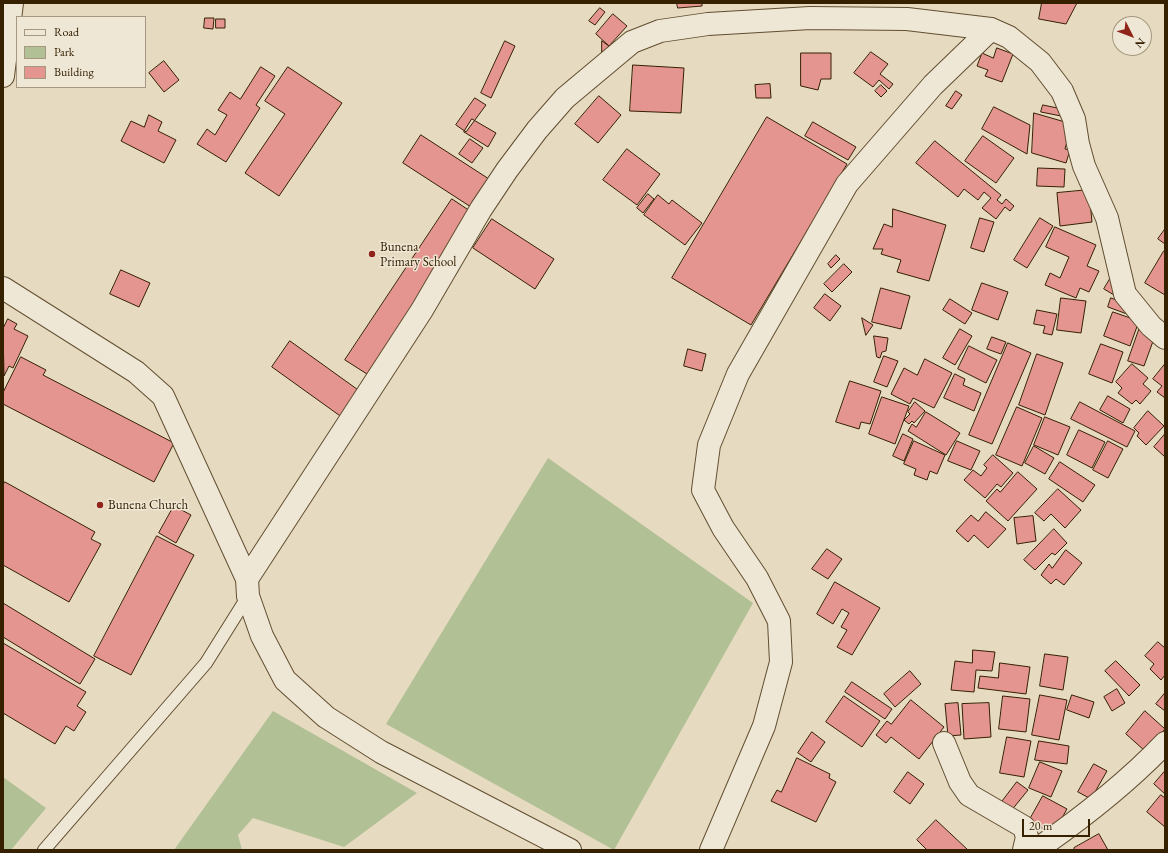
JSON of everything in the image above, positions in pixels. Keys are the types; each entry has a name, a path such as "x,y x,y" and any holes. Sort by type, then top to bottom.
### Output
{"street":[{"path":"3,76 12,3"},
{"path":"815,3 831,18"},
{"path":"248,587 422,310 481,209 507,170 537,130 565,98 632,42 660,31 708,24 831,18 907,19 991,29 1009,36 1040,62 1062,91 1074,119 1078,144 1084,166 1107,218 1125,294 1152,326 1165,338"},
{"path":"711,850 764,726 782,662 779,621 757,578 723,528 703,490 708,445 738,374 847,184 933,85 991,29"},
{"path":"3,288 136,372 163,396 248,587 262,636 286,680 326,718 381,752 570,850"},
{"path":"944,743 960,782 969,795 982,804 1024,827 1027,837 1024,850"},
{"path":"1036,850 1086,814 1152,757 1165,743"}],"lane":[{"path":"44,850 206,663 248,587"}],"green space":[{"path":"548,458 753,603 614,850 386,724"},
{"path":"273,711 417,793 344,847 253,818 238,835 242,850 174,850"},
{"path":"3,777 46,808 11,850 3,850"}],"building":[{"path":"677,3 702,3 702,6 678,8"},
{"path":"1042,3 1077,3 1066,24 1039,19"},
{"path":"600,8 605,12 595,25 589,21"},
{"path":"613,14 627,26 609,46 596,34"},
{"path":"205,18 214,18 213,29 204,28"},
{"path":"216,19 225,19 225,28 216,28"},
{"path":"505,41 515,46 491,98 481,93"},
{"path":"602,41 613,49 602,57"},
{"path":"997,48 1013,54 1002,82 985,76 988,70 977,66 982,53 993,58"},
{"path":"871,52 888,64 880,74 893,84 889,89 879,80 873,87 854,73"},
{"path":"801,53 831,53 831,79 821,79 818,90 801,86"},
{"path":"164,61 179,80 164,92 149,73"},
{"path":"633,65 684,68 681,113 630,111"},
{"path":"261,67 275,76 256,105 260,108 226,162 197,144 207,129 215,135 227,115 218,110 230,92 240,99"},
{"path":"288,67 342,103 279,196 245,173 285,114 265,101"},
{"path":"770,84 771,98 756,98 755,85"},
{"path":"881,85 887,91 881,97 875,91"},
{"path":"956,91 962,95 952,109 946,106"},
{"path":"599,96 621,115 598,143 575,124"},
{"path":"475,98 486,105 466,132 456,125"},
{"path":"1043,105 1067,110 1066,117 1041,112"},
{"path":"994,107 1030,125 1027,154 982,129"},
{"path":"1034,113 1072,124 1065,149 1070,150 1066,163 1032,153"},
{"path":"149,115 162,122 158,131 176,140 164,163 121,141 131,121 144,127"},
{"path":"767,117 847,164 751,325 672,278"},
{"path":"472,119 496,133 488,147 464,132"},
{"path":"813,122 856,147 848,160 805,136"},
{"path":"421,135 489,179 471,207 403,163"},
{"path":"983,136 1014,158 996,183 965,161"},
{"path":"470,139 483,148 472,163 459,154"},
{"path":"935,141 1001,195 997,200 1002,204 1006,199 1014,206 1010,211 1005,207 996,219 982,208 991,198 984,192 978,200 964,189 958,197 916,163"},
{"path":"627,149 660,174 637,205 603,180"},
{"path":"1038,168 1065,169 1064,187 1037,186"},
{"path":"1089,190 1092,222 1060,226 1057,193"},
{"path":"648,194 654,199 643,213 637,208"},
{"path":"658,195 669,204 672,200 702,223 685,245 644,215"},
{"path":"452,199 473,213 367,374 345,360"},
{"path":"893,209 946,225 929,281 897,272 901,260 881,254 883,249 873,249 884,224 892,227"},
{"path":"980,218 994,222 984,252 971,248"},
{"path":"1040,218 1053,226 1027,268 1014,260"},
{"path":"492,219 554,259 535,289 473,248"},
{"path":"1055,227 1096,245 1087,266 1099,271 1089,292 1080,288 1076,298 1045,285 1050,273 1060,278 1069,257 1046,247"},
{"path":"1165,229 1165,244 1158,239"},
{"path":"1165,251 1165,295 1145,283"},
{"path":"836,255 840,259 831,268 828,264"},
{"path":"844,264 852,272 832,292 824,284"},
{"path":"121,270 150,283 139,307 110,294"},
{"path":"1110,279 1120,286 1114,295 1104,289"},
{"path":"982,283 1008,292 998,320 972,310"},
{"path":"881,288 910,296 901,329 872,322"},
{"path":"825,294 841,306 830,321 814,308"},
{"path":"1061,298 1086,301 1081,333 1057,330"},
{"path":"1111,298 1130,305 1127,314 1108,307"},
{"path":"950,299 972,313 965,324 943,310"},
{"path":"1037,310 1057,314 1052,335 1043,333 1045,326 1034,324"},
{"path":"1113,312 1139,321 1130,346 1104,336"},
{"path":"862,318 873,325 866,335"},
{"path":"8,319 17,324 14,329 28,336 13,368 9,366 4,376 3,329"},
{"path":"1140,327 1156,333 1144,366 1128,361"},
{"path":"960,329 972,336 955,365 943,358"},
{"path":"874,336 888,338 886,351 882,352 880,358 877,357"},
{"path":"992,337 1006,342 1001,354 987,349"},
{"path":"290,341 361,392 343,418 272,367"},
{"path":"1008,343 1031,353 992,444 969,435"},
{"path":"1101,344 1123,352 1112,383 1089,374"},
{"path":"969,346 997,360 986,383 958,369"},
{"path":"688,349 706,354 702,371 684,366"},
{"path":"1037,354 1063,363 1045,415 1019,405"},
{"path":"884,356 898,361 887,387 874,382"},
{"path":"21,357 46,370 43,375 174,443 154,482 3,404 3,393"},
{"path":"925,359 952,373 934,408 913,398 910,404 891,394 904,368 917,375"},
{"path":"1132,364 1148,378 1143,384 1151,391 1140,404 1136,400 1132,404 1118,393 1122,388 1116,382"},
{"path":"1165,364 1165,398 1157,392 1162,386 1153,379"},
{"path":"955,374 965,379 963,385 981,393 974,411 944,398"},
{"path":"850,381 881,391 870,424 861,422 859,429 836,422"},
{"path":"1108,396 1130,409 1123,423 1100,410"},
{"path":"882,397 909,406 895,444 869,434"},
{"path":"915,402 925,411 914,423 912,421 909,424 904,420 910,414 908,412"},
{"path":"1080,402 1135,431 1127,447 1071,419"},
{"path":"1017,407 1042,418 1022,466 996,455"},
{"path":"1148,411 1164,426 1146,445 1137,436 1139,433 1134,428"},
{"path":"926,412 960,433 946,455 908,431 912,424 916,427"},
{"path":"1045,417 1070,427 1058,455 1034,445"},
{"path":"1079,430 1105,442 1092,468 1067,455"},
{"path":"903,434 913,439 904,461 893,456"},
{"path":"1165,434 1165,457 1154,447"},
{"path":"914,441 945,455 937,474 930,471 927,480 914,475 916,469 904,464"},
{"path":"957,441 980,451 971,470 948,461"},
{"path":"1108,441 1123,449 1108,478 1093,470"},
{"path":"1034,446 1054,458 1045,474 1025,463"},
{"path":"993,455 1013,473 1001,487 997,484 985,498 964,480 973,470 981,476 987,468 984,465"},
{"path":"1060,462 1095,485 1083,502 1049,479"},
{"path":"1018,472 1037,489 1008,521 986,501 997,489 1000,492"},
{"path":"5,482 95,532 91,539 101,544 69,602 3,565 3,485"},
{"path":"1058,489 1081,510 1065,528 1051,514 1044,521 1035,513"},
{"path":"174,506 191,515 176,543 159,533"},
{"path":"986,512 1006,529 988,548 974,535 968,542 956,531 971,515 978,521"},
{"path":"1033,516 1036,541 1017,544 1014,518"},
{"path":"1054,529 1067,543 1055,555 1052,553 1035,570 1024,560"},
{"path":"157,536 194,555 131,675 94,656"},
{"path":"827,549 842,559 828,579 812,569"},
{"path":"1066,550 1082,563 1064,585 1056,579 1051,584 1041,575 1049,564 1052,568"},
{"path":"835,582 880,608 852,655 837,647 847,630 841,627 849,613 842,609 833,624 817,614"},
{"path":"3,603 95,659 80,684 3,637"},
{"path":"1158,642 1165,648 1165,675 1161,680 1150,669 1154,664 1145,656"},
{"path":"3,643 86,692 77,706 86,712 74,731 66,726 55,744 3,713"},
{"path":"973,650 995,652 992,671 976,670 974,692 951,690 955,661 972,663"},
{"path":"1045,654 1068,657 1063,690 1040,686"},
{"path":"1116,661 1140,685 1129,696 1105,671"},
{"path":"1000,663 1030,667 1026,694 978,688 980,676 998,678"},
{"path":"910,671 921,684 895,707 884,694"},
{"path":"852,682 892,709 885,719 845,692"},
{"path":"1117,689 1125,703 1112,711 1104,697"},
{"path":"1165,693 1165,711 1156,704"},
{"path":"1040,695 1067,700 1059,740 1032,735"},
{"path":"1072,695 1094,702 1089,718 1067,710"},
{"path":"844,696 880,721 862,747 826,722"},
{"path":"1003,696 1030,699 1026,732 999,729"},
{"path":"911,700 944,727 919,759 891,737 886,743 876,735 887,721 891,724"},
{"path":"958,703 961,735 948,736 945,704"},
{"path":"989,703 991,737 964,739 962,704"},
{"path":"1145,711 1165,729 1145,751 1126,734"},
{"path":"812,732 825,742 811,762 798,753"},
{"path":"1007,737 1031,741 1024,777 1000,773"},
{"path":"1039,741 1069,746 1067,764 1035,760"},
{"path":"797,758 830,774 829,778 836,782 816,822 771,801 777,790 781,792"},
{"path":"1040,762 1062,771 1051,797 1029,788"},
{"path":"1094,764 1107,771 1091,799 1078,792"},
{"path":"1165,771 1165,794 1154,784"},
{"path":"908,772 924,784 910,804 894,792"},
{"path":"1017,782 1028,790 1011,811 1001,803"},
{"path":"1161,795 1165,798 1165,827 1147,812"},
{"path":"1043,796 1067,809 1053,834 1029,821"},
{"path":"936,820 968,850 927,850 917,840"},
{"path":"1099,834 1108,850 1074,850 1074,848"}],"place":[{"name":"Bunena Primary School","path":"372,254"},
{"name":"Bunena Church","path":"100,505"}]}
